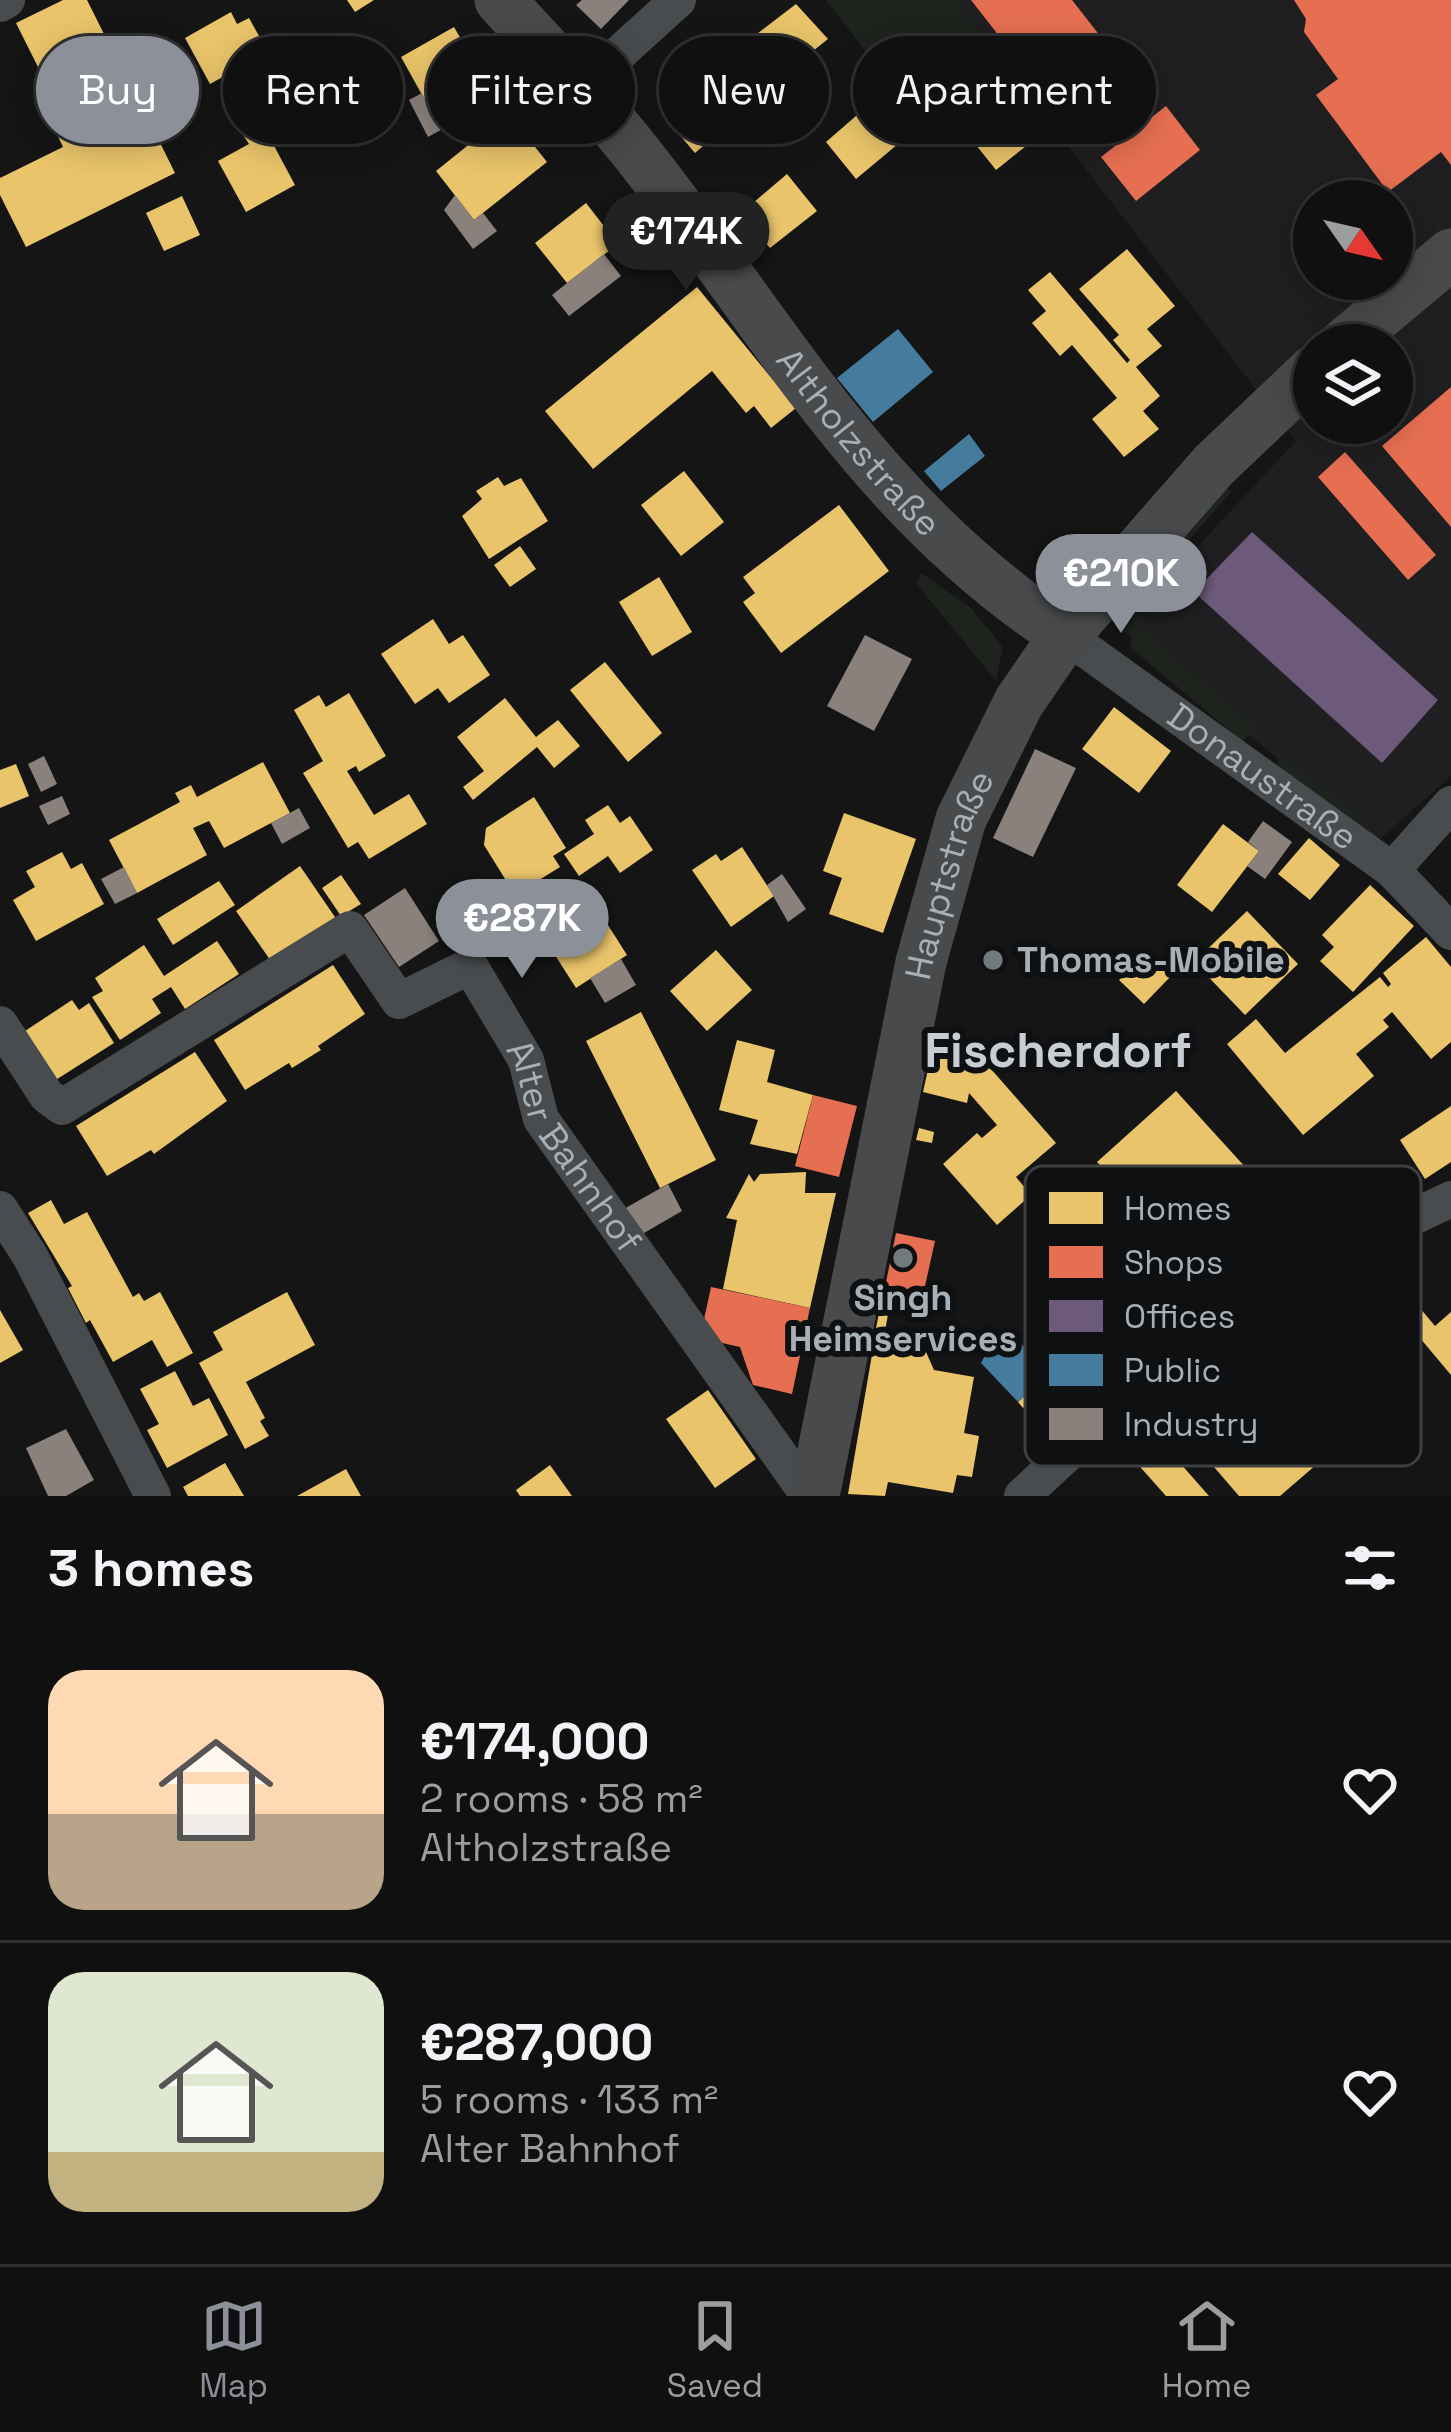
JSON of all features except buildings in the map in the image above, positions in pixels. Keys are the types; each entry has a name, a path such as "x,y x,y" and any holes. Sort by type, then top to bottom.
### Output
{"main road":[{"name":"Altholzstraße","path":"500,0 532,36"},
{"name":"Altholzstraße","path":"630,144 880,477 945,544 1065,634"},
{"path":"1367,324 1451,254"},
{"name":"Hauptstraße","path":"812,1496 921,962 957,832 1019,702 1065,634 1214,465 1293,390"}],"street":[{"path":"635,39 678,0"},
{"name":"Donaustraße","path":"1065,634 1392,870 1451,932"},
{"path":"1392,870 1451,804"},
{"name":"Alter Bahnhof","path":"0,1024 47,1096 62,1107 350,929 399,1001 470,966 526,1060 541,1119 812,1496"},
{"path":"1421,1213 1451,1199"},
{"path":"0,1209 30,1256 153,1496"},
{"path":"1022,1496 1054,1466"}],"shaded area":[{"path":"826,0 955,0 983,36 854,36"},
{"path":"955,0 1451,0 1451,776 1378,841 1120,629 1293,444 1413,444 1413,324 1293,324 1293,437 1066,144 1156,144 1156,36 983,36"},
{"path":"1223,487 1232,491 1149,585 1134,594"},
{"path":"921,573 970,607 1003,647 996,681 916,583"},
{"path":"1140,613 1145,617 1140,628 1259,729 1242,741 1132,649 1129,627"},
{"path":"1279,755 1362,817 1351,822 1278,768"}],"place":[{"name":"Thomas-Mobile","path":"993,960"},
{"name":"Singh Heimservices","path":"903,1258"}],"district":[{"name":"Fischerdorf","path":"1058,1050"}]}
